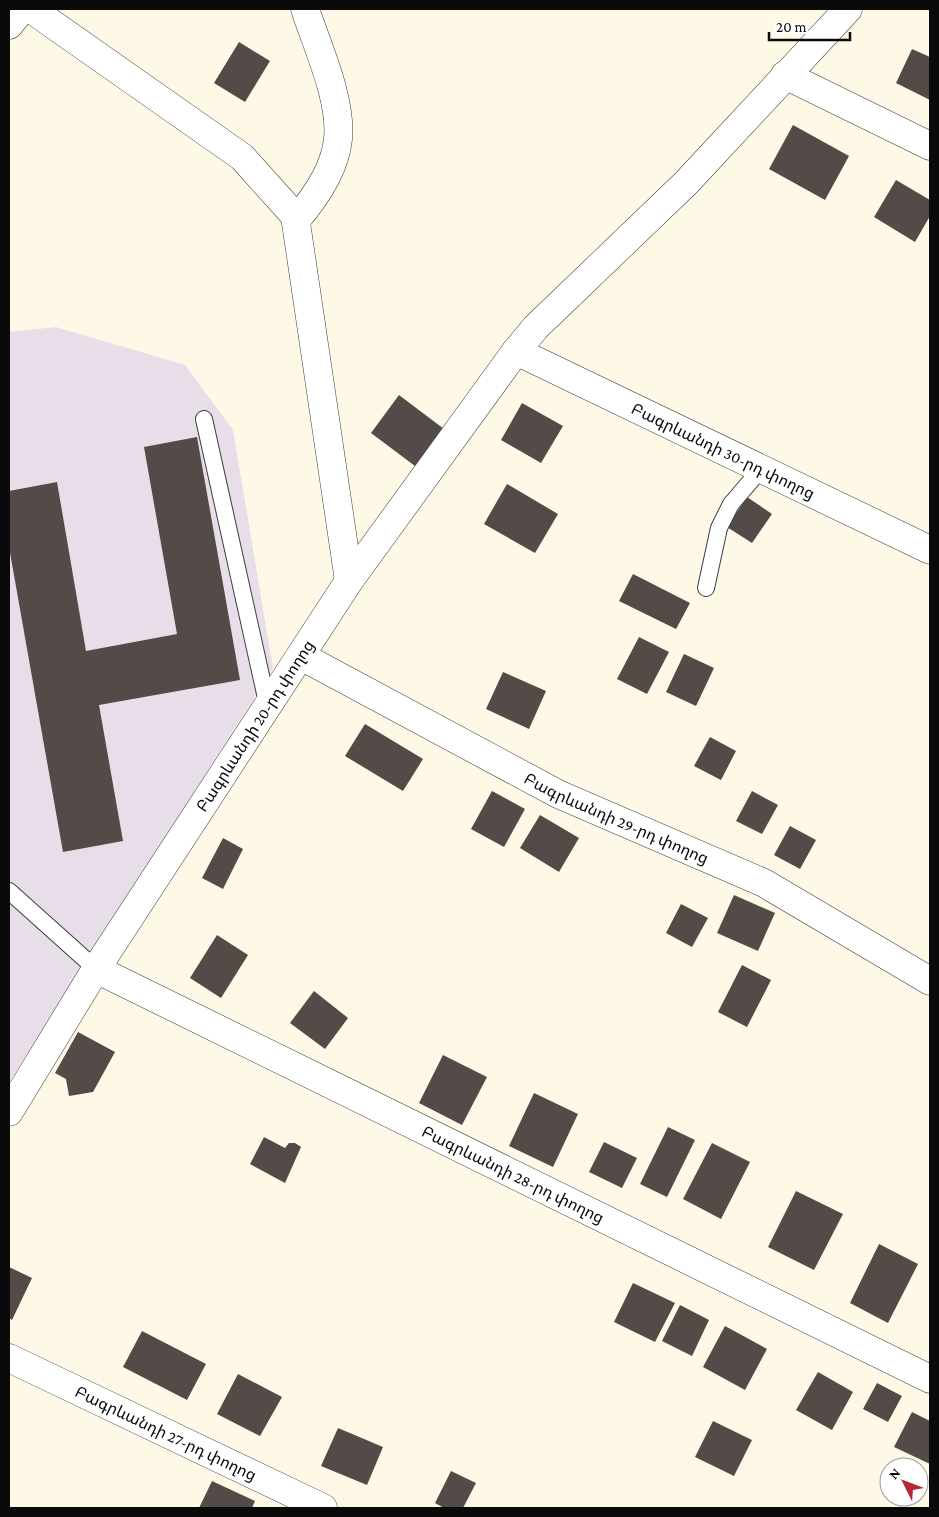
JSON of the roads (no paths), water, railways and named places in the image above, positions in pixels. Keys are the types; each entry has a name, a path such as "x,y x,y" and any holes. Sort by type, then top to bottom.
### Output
{"street":[{"path":"9,25 22,9"},
{"path":"31,9 242,157 295,216 349,581"},
{"path":"296,220 316,196 331,164 338,139 332,90 304,9"},
{"name":"Բագրևանդի 20-րդ փողոց","path":"9,1112 96,969 349,581 516,350 536,327 686,183 848,9"},
{"path":"785,75 930,146"},
{"name":"Բագրևանդի 30-րդ փողոց","path":"516,350 930,550"},
{"name":"Բագրևանդի 29-րդ փողոց","path":"301,656 558,794 764,883 930,981"},
{"name":"Բագրևանդի 28-րդ փողոց","path":"96,969 930,1379"},
{"name":"Բագրևանդի 27-րդ փողոց","path":"9,1358 323,1508"}],"lane":[{"path":"204,419 268,707"},
{"path":"706,588 719,528 731,504 761,469"},
{"path":"9,891 96,969"}]}
